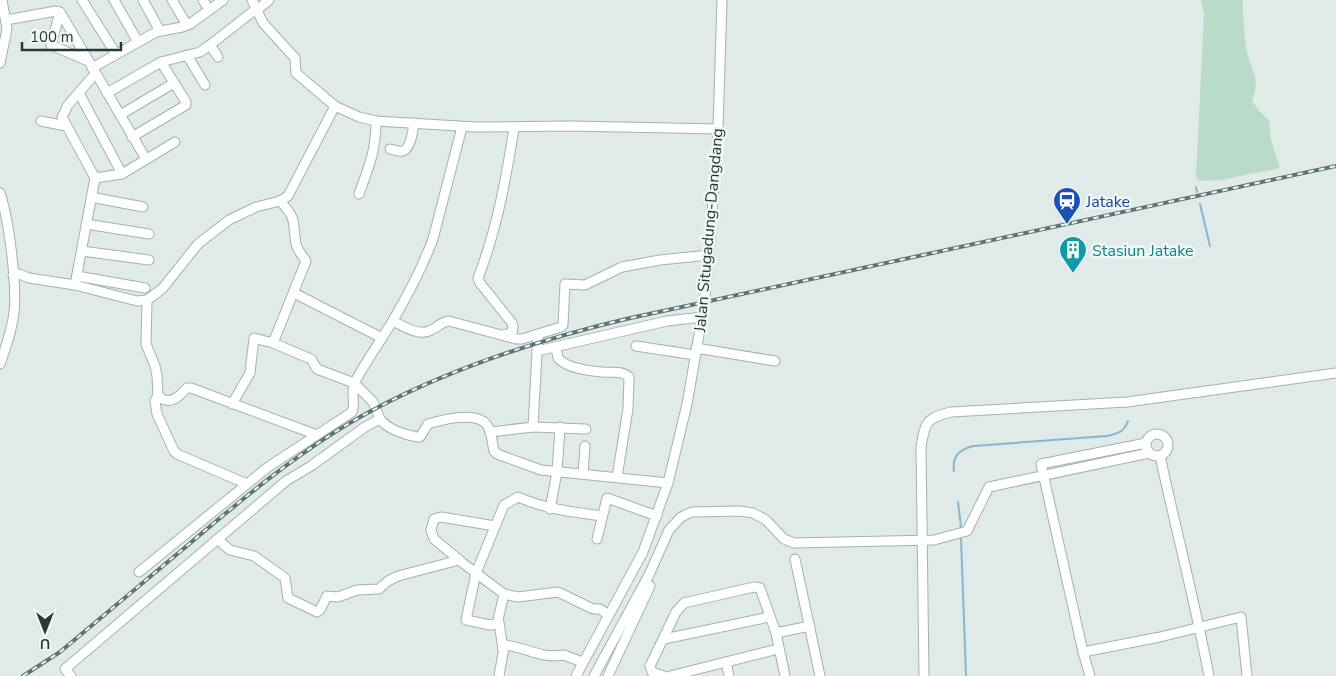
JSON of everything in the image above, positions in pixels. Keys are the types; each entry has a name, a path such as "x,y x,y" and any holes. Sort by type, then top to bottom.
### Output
{"street":[{"path":"0,63 5,41 6,20 2,0"},
{"path":"82,0 116,54"},
{"path":"114,0 138,42"},
{"path":"143,0 160,31"},
{"path":"172,0 187,25"},
{"path":"202,0 209,10"},
{"path":"75,285 95,178 66,126 62,113 78,93 92,67 160,31 187,25 223,0"},
{"path":"107,92 162,62 200,52 255,6 269,0"},
{"name":"Jalan Situgadung-Dangdang","path":"576,676 643,552 668,484 688,404 702,317 709,255 718,129 722,0"},
{"path":"255,6 263,23 295,58 296,73 335,106 358,117 376,121 462,127 571,126 718,129"},
{"path":"6,20 56,11 60,12"},
{"path":"60,12 146,159"},
{"path":"60,12 51,45 92,67"},
{"path":"210,45 218,57"},
{"path":"187,55 205,85"},
{"path":"132,137 186,105 162,62"},
{"path":"120,115 174,83"},
{"path":"78,93 122,174"},
{"path":"13,275 19,274 29,278 75,285 138,301 147,300 162,289 198,244 229,220 256,207 280,201 288,196 335,106"},
{"path":"41,121 66,126"},
{"path":"359,194 373,156 376,140 376,121"},
{"path":"390,150 406,150 414,123"},
{"path":"139,572 268,467 352,412 354,408 354,383 393,322 419,274 433,238 462,127"},
{"path":"502,335 512,333 514,327 478,278 489,250 495,227 506,180 514,128"},
{"path":"95,178 122,174 175,142"},
{"path":"0,193 4,230 13,275 14,312 6,348 0,364"},
{"path":"91,197 143,207"},
{"path":"273,343 306,261 296,246 294,218 280,201"},
{"path":"86,224 149,234"},
{"path":"82,251 149,260"},
{"path":"393,322 419,332 431,331 446,321 519,339 563,325 565,284 585,285 622,267 660,260 709,255"},
{"path":"77,276 145,288"},
{"path":"294,293 382,338"},
{"path":"147,300 146,344 156,370 157,414 177,454 247,484"},
{"path":"537,351 667,321 702,317"},
{"path":"533,427 538,334"},
{"path":"232,404 250,373 254,338 273,343 311,359 317,369 354,383 373,402 383,424 398,431 420,437 428,424 451,417 482,420 487,424 496,454 541,470 668,484"},
{"path":"636,346 775,361"},
{"path":"556,348 558,358 566,364 599,372 620,372 629,377 628,409 617,477"},
{"path":"924,676 921,447 926,425 933,417 951,412 1127,402 1336,374"},
{"path":"158,394 162,399 172,401 179,397 187,388 191,388 316,435"},
{"path":"71,676 65,668 119,625 286,481 311,466 365,427 380,419"},
{"path":"490,432 533,427 586,429"},
{"path":"550,509 557,472 560,427"},
{"path":"1153,435 1160,435 1165,438 1168,444 1167,449 1160,456 1154,456 1149,453 1146,448 1149,438 1153,435"},
{"path":"1090,676 1041,464 1146,443"},
{"path":"583,474 585,446"},
{"path":"594,676 649,575 669,530 682,517 692,512 740,511 753,513 766,520 784,539 794,543 934,540 967,532 988,487 1149,453"},
{"path":"1160,456 1200,626 1209,676"},
{"path":"499,622 495,625 490,625 466,620 476,573 504,505 518,497 550,509 602,516"},
{"path":"597,539 608,498 657,516"},
{"path":"495,526 441,517 434,519 431,530 434,539 458,560 504,594 518,597 558,592 593,609 600,609 608,615"},
{"path":"218,539 230,550 254,556 285,578 288,598 317,612 327,596 338,598 357,590 379,589 388,581 398,576 458,560"},
{"path":"795,559 820,676"},
{"path":"608,676 650,586"},
{"path":"664,676 654,674 650,666 676,612 684,603 754,587 760,588 776,634 785,676"},
{"path":"501,675 503,650 499,622 504,594"},
{"path":"664,639 769,617"},
{"path":"1083,652 1160,637 1241,617 1247,676"},
{"path":"776,634 810,626"},
{"path":"503,650 504,646 507,645 548,657 564,655 582,662"},
{"path":"670,676 778,649"},
{"path":"726,662 729,676"}],"green space":[{"path":"1201,0 1243,0 1246,44 1256,82 1252,101 1269,120 1271,140 1280,168 1220,180 1199,181 1196,176 1204,14"}],"waterway":[{"path":"1196,187 1197,192"},
{"path":"1200,204 1210,246"},
{"path":"954,471 954,461 958,454 964,449 973,446 1107,436 1120,432 1125,428 1128,421"},
{"path":"958,502 961,527"},
{"path":"961,538 966,676"}],"railway":[{"path":"23,676 60,652 227,512 296,458 371,411 432,381 528,346 626,319 1336,166"}],"place":[{"name":"Jatake","path":"1067,225"},
{"name":"Stasiun Jatake","path":"1073,274"}]}
